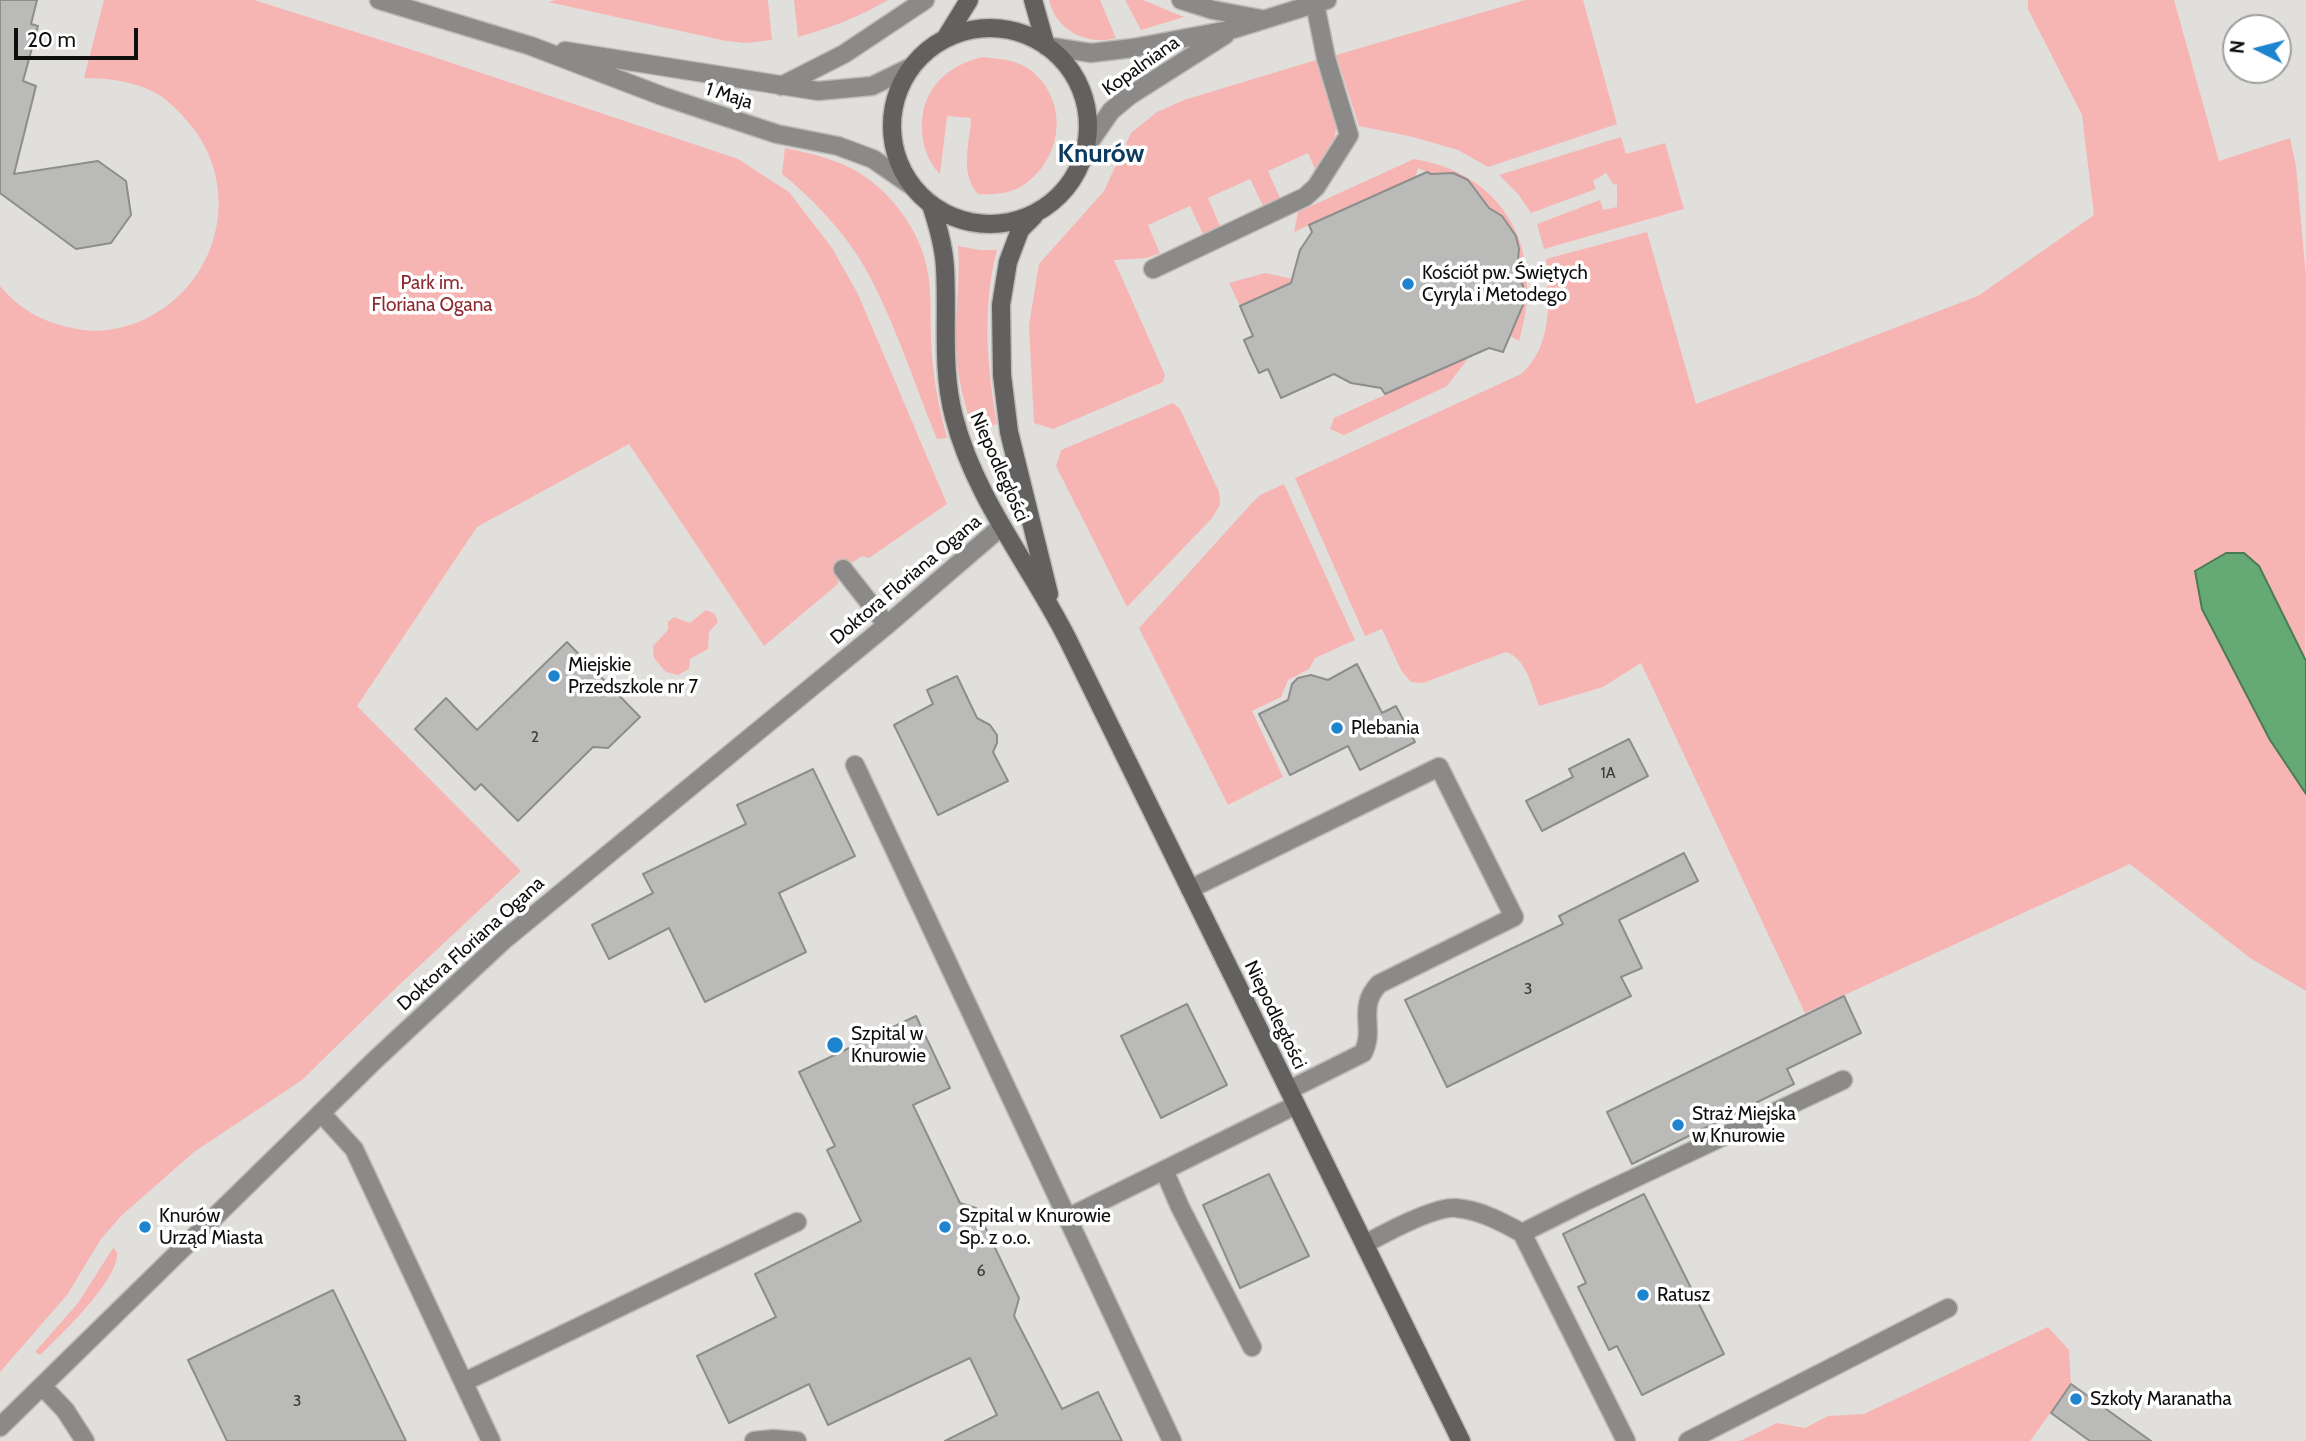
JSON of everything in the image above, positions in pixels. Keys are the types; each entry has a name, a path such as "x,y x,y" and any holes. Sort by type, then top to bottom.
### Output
{"main road":[{"path":"946,39 969,0"},
{"path":"1033,0 1046,46"},
{"path":"999,29 1018,33 1046,46 1062,59 1082,92 1087,130 1084,150 1078,168 1067,185 1038,213 1019,220 981,223 948,215 932,205 912,186 901,168 894,148 894,108 900,86 911,67 927,50 962,32 999,29"},
{"name":"Niepodległości","path":"932,205 942,240 945,267 947,381 954,417 965,450 1001,527 1052,608 1461,1441"},
{"name":"Niepodległości","path":"1038,213 1020,230 1007,262 1001,305 1002,376 1009,432 1052,608"}],"street":[{"name":"1 Maja","path":"379,0 531,46 662,96 777,134 838,146 873,159 912,186"},
{"path":"782,86 844,54 925,0"},
{"path":"1181,0 1213,10 1264,20"},
{"path":"1153,269 1305,197 1316,187 1349,135 1324,50 1321,2"},
{"name":"Kopalniana","path":"1046,46 1091,53 1112,51 1234,29 1321,2"},
{"name":"Kopalniana","path":"1084,150 1111,111 1129,96 1234,29"},
{"name":"1 Maja","path":"531,46 818,90 872,86 911,67"},
{"name":"Doktora Floriana Ogana","path":"0,1427 418,1019 504,940 887,625 1001,527"},
{"path":"843,569 887,625"},
{"path":"855,765 1172,1441"},
{"path":"1067,1218 1164,1170 1292,1098 1363,1053 1368,1045 1367,1004 1370,993 1379,984 1514,917 1439,767 1190,890"},
{"path":"1522,1233 1843,1080"},
{"path":"321,1113 354,1149 491,1441"},
{"path":"1164,1170 1252,1348"},
{"path":"1366,1244 1417,1218 1454,1207 1493,1218 1522,1233 1626,1441"},
{"path":"464,1382 797,1222"},
{"path":"1688,1441 1948,1308"},
{"path":"43,1387 65,1410 85,1441"},
{"path":"754,1441 797,1441"}],"green space":[{"name":"Park im. Floriana Ogana","path":"104,0 254,0 738,159 789,192 832,248 858,294 947,504 869,558 862,556 839,572 838,584 764,646 629,444 477,527 357,706 521,871 302,1080 194,1152 122,1215 101,1239 67,1295 0,1372 0,286 25,309 65,326 105,330 141,321 174,300 193,279 208,255 216,228 219,201 215,173 205,147 172,105 152,91 135,85 110,79 84,78"},
{"path":"768,0 772,40 747,43 726,41 548,2"},
{"path":"794,0 888,0 844,22 798,37"},
{"path":"1049,0 1100,0 1116,38 1095,40 1075,34 1058,20"},
{"path":"1125,0 1143,0 1184,17 1141,30"},
{"path":"1525,0 1583,0 1617,124 1488,167 1458,150 1359,126 1336,55"},
{"path":"2028,0 2174,0 2219,161 2290,138 2296,166 2306,277 2305,660 2259,566 2195,572 2202,609 2270,740 2306,794 2306,991 2250,958 2130,864 1805,1013 1641,663 1603,687 1539,706 1531,682 1519,660 1506,652 1423,683 1411,682 1401,670 1382,629 1365,636 1295,478 1521,374 1539,350 1544,336 1548,305 1546,259 1647,232 1696,404 1978,296 2094,215 2082,115 2028,9"},
{"path":"982,57 1012,61 1029,69 1042,81 1051,95 1056,111 1057,127 1048,159 1025,184 996,194 978,194 969,177 967,158 971,118 947,116 940,174 927,154 922,130 925,106 936,84 957,67"},
{"path":"1316,60 1336,127 1335,137 1315,169 1308,153 1268,171 1280,198 1263,206 1250,179 1208,198 1220,226 1203,234 1190,206 1148,225 1160,253 1147,258 1114,260 1165,375 1163,382 1053,429 1034,423 1029,325 1039,264 1104,191 1131,133 1157,112 1184,100"},
{"path":"1621,137 1626,154 1665,143 1684,209 1544,249 1537,224 1600,200 1603,210 1617,207 1617,185 1613,184 1606,173 1593,181 1596,189 1531,213 1518,194 1499,175"},
{"path":"785,148 842,164 871,181 896,206 916,236 929,277 933,363 947,438 937,439 893,325 861,261 825,214 782,174"},
{"path":"1414,159 1462,174 1498,203 1511,222 1526,267 1526,305 1519,341 1504,332 1517,321 1522,310 1523,286 1516,270 1519,249 1512,229 1502,216 1484,207 1482,197 1468,180 1453,173 1433,175 1418,168 1414,182 1393,187 1294,232 1298,212"},
{"path":"958,246 997,250 989,293 988,337 997,424 973,434 956,356"},
{"path":"1265,273 1293,279 1293,290 1261,296 1240,306 1229,283"},
{"path":"1470,356 1447,386 1344,435 1330,429 1334,418"},
{"path":"1173,403 1180,409 1219,492 1220,505 1212,518 1127,607 1056,466 1061,450"},
{"path":"1284,484 1355,640 1315,658 1309,669 1288,680 1281,697 1252,711 1283,777 1228,805 1139,628 1260,495"},
{"path":"706,610 715,614 718,622 709,632 708,649 690,659 689,669 678,675 666,672 654,658 653,646 668,630 668,622 674,617 690,623"},
{"path":"113,1248 117,1252 116,1263 87,1307 40,1355 35,1352 78,1303"},
{"path":"2048,1327 2069,1350 2071,1384 2030,1441 1740,1441 1777,1423 1805,1428 1828,1416 1864,1414"}],"shaded area":[{"path":"2226,553 2244,553 2259,566 2306,661 2306,794 2270,740 2202,609 2195,571"}],"building":[{"path":"0,0 37,0 31,24 38,26 23,81 36,86 14,174 98,161 126,181 131,215 111,243 76,249 0,193"},
{"name":"Kościół pw. Świętych Cyryla i Metodego","path":"1427,172 1453,173 1468,180 1489,208 1502,216 1516,236 1519,249 1517,272 1523,286 1523,305 1503,352 1489,348 1385,394 1381,388 1351,383 1334,374 1281,398 1268,369 1259,373 1251,356 1244,340 1253,336 1240,306 1291,283 1300,250 1312,232 1309,225"},
{"name":"Miejskie Przedszkole nr 7","path":"567,642 640,717 608,748 593,747 518,821 481,784 475,790 415,729 446,698 477,730"},
{"name":"Plebania","path":"1357,664 1382,713 1396,706 1415,742 1360,770 1348,746 1290,775 1259,714 1288,700 1292,684 1298,678 1311,675 1328,680"},
{"path":"957,676 977,718 990,725 997,735 993,752 1008,781 938,815 894,725 933,704 927,690"},
{"path":"1629,739 1648,776 1542,831 1526,801 1573,777 1569,769"},
{"path":"813,769 855,856 779,893 806,952 705,1002 669,928 609,959 592,925 653,893 643,874 746,824 737,805"},
{"path":"1684,853 1698,881 1619,920 1642,968 1621,977 1631,996 1447,1087 1405,1000 1563,924 1559,916"},
{"path":"1844,996 1861,1033 1787,1069 1794,1084 1632,1164 1607,1112"},
{"path":"1187,1004 1227,1085 1161,1118 1121,1036"},
{"name":"Szpital w Knurowie Sp. z o.o.","path":"916,1016 950,1088 913,1105 960,1203 976,1208 1019,1298 1014,1316 1062,1409 1098,1392 1122,1441 945,1441 997,1415 970,1358 828,1425 809,1384 729,1423 697,1356 776,1317 755,1274 861,1221 827,1150 835,1146 799,1072"},
{"path":"1269,1174 1309,1256 1240,1288 1203,1205"},
{"path":"1644,1194 1724,1354 1642,1395 1617,1346 1609,1350 1578,1287 1586,1283 1563,1234"},
{"path":"333,1290 406,1441 227,1441 188,1360"},
{"name":"Szkoły Maranatha","path":"2071,1384 2151,1441 2090,1441 2051,1413"}],"place":[{"name":"Kościół pw. Świętych Cyryla i Metodego","path":"1408,284"},
{"name":"Miejskie Przedszkole nr 7","path":"554,676"},
{"name":"Plebania","path":"1337,728"},
{"name":"Szpital w Knurowie","path":"835,1045"},
{"name":"Straż Miejska w Knurowie","path":"1678,1125"},
{"name":"Knurów Urząd Miasta","path":"145,1227"},
{"name":"Szpital w Knurowie Sp. z o.o.","path":"945,1227"},
{"name":"Ratusz","path":"1643,1295"},
{"name":"Szkoły Maranatha","path":"2076,1399"}],"district":[{"name":"Knurów","path":"1101,154"}]}
